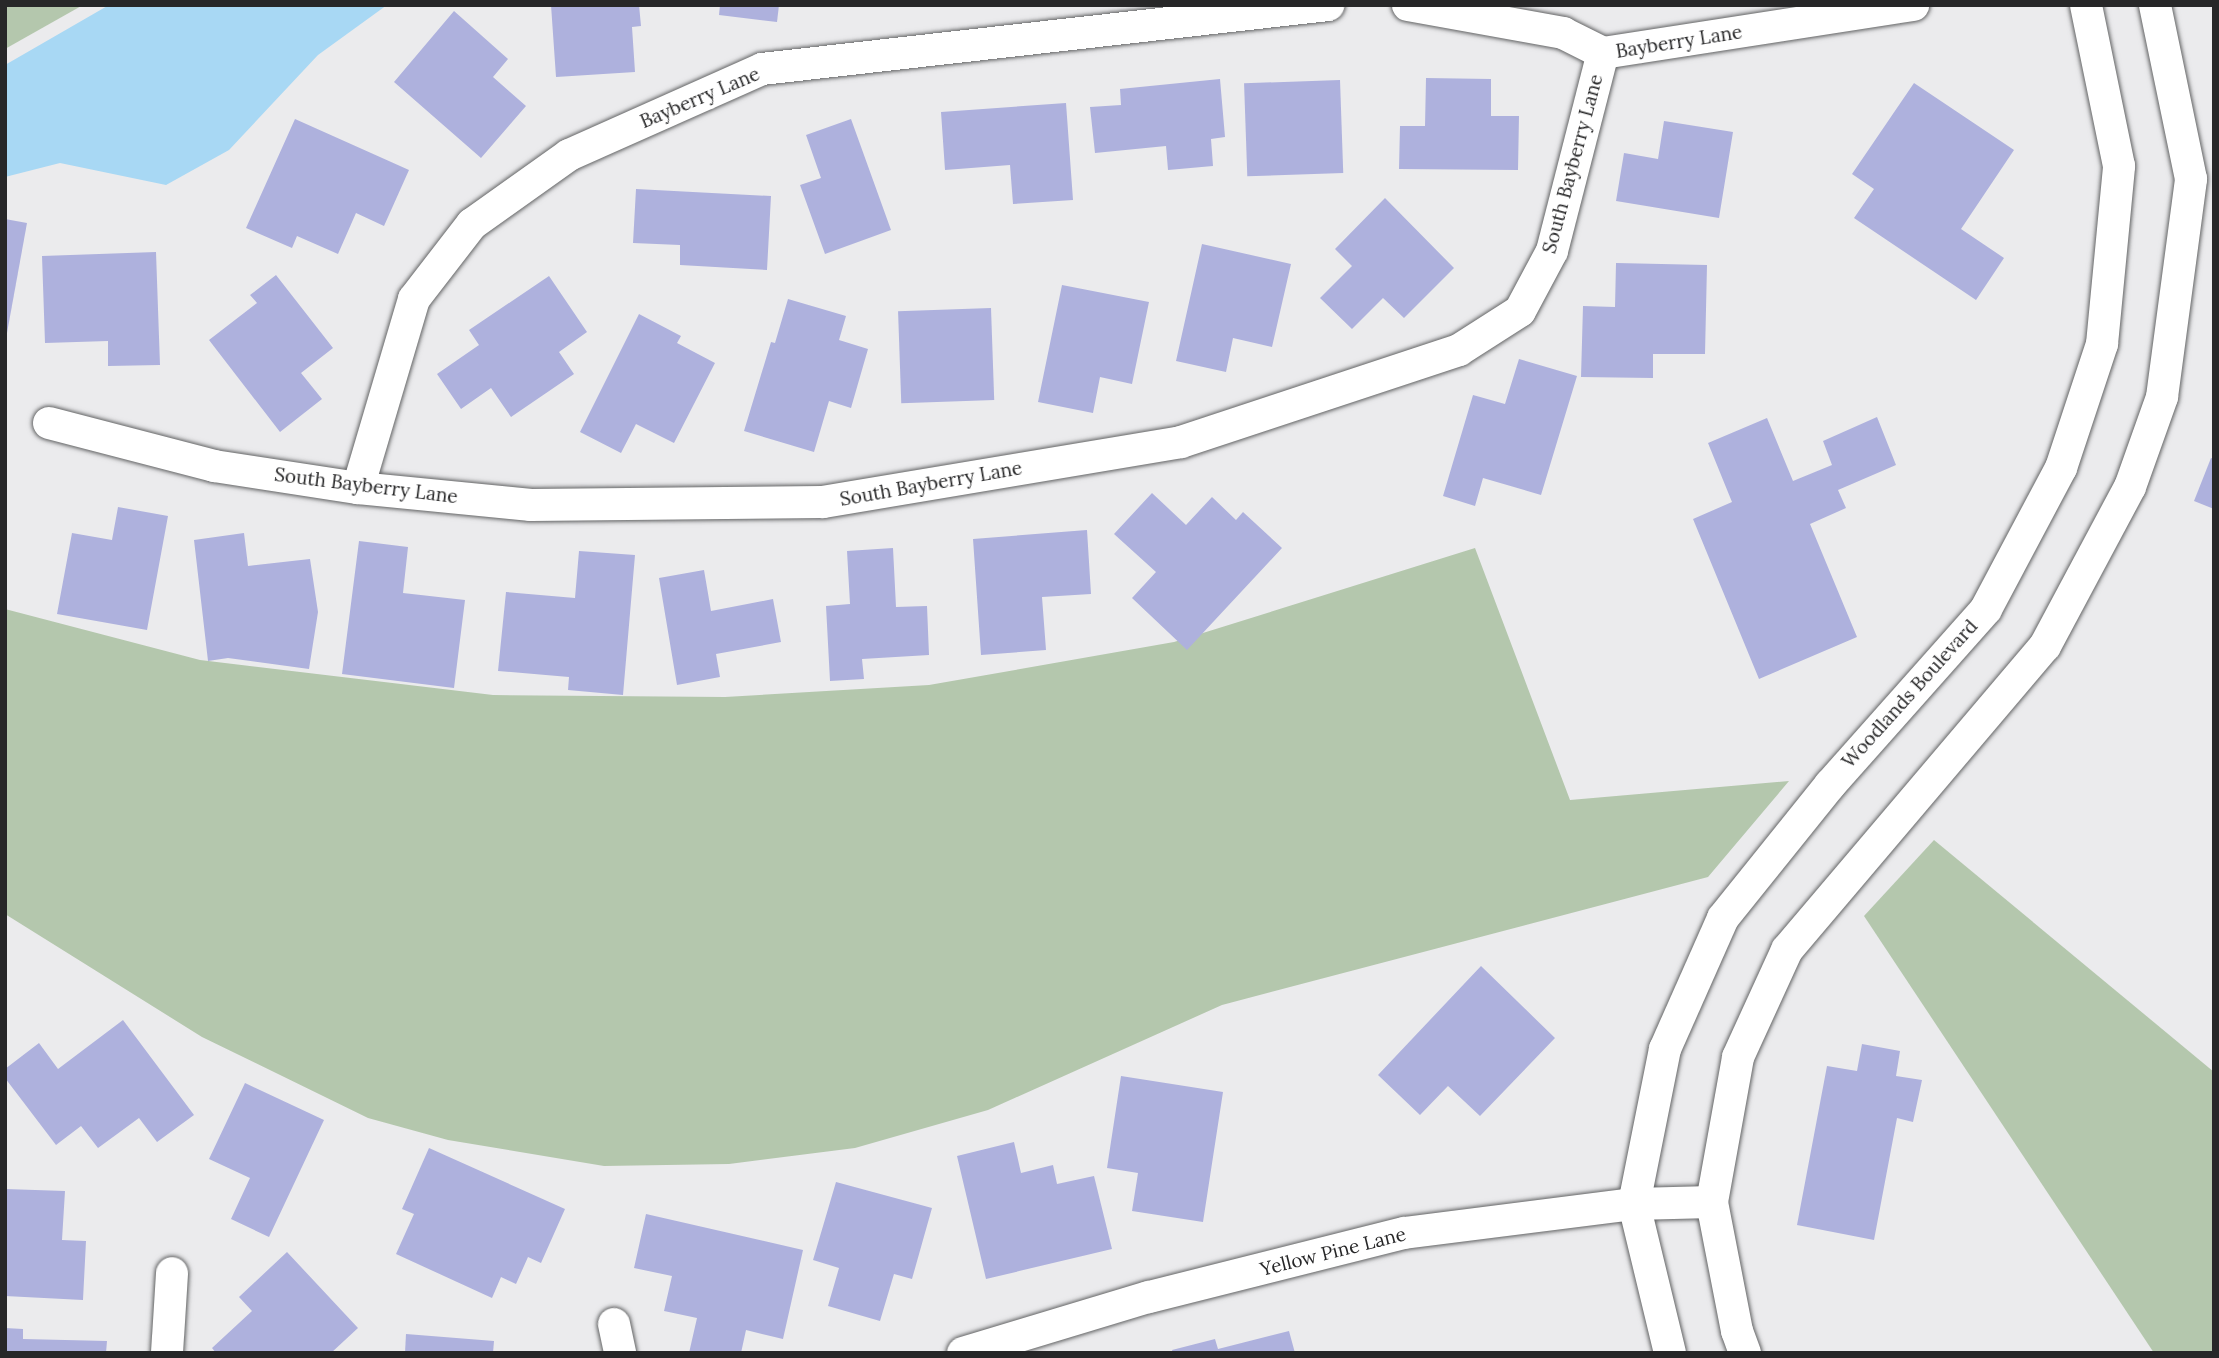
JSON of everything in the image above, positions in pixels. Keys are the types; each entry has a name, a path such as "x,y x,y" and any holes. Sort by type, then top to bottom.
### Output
{"street":[{"name":"Bayberry Lane","path":"358,488 414,299 471,224 569,155 762,69 1328,5"},
{"name":"Bayberry Lane","path":"1408,5 1563,33 1603,53 1913,5"},
{"name":"Woodlands Boulevard","path":"1670,1353 1634,1204 1665,1049 1723,918 1830,785 1986,608 2061,468 2102,344 2119,166 2086,5"},
{"path":"1745,1353 1737,1331 1712,1202 1738,1057 1787,950 2045,646 2134,474 2162,397 2191,179 2155,5"},
{"name":"South Bayberry Lane","path":"49,423 214,466 358,488 531,505 823,502 1181,442 1458,350 1520,311 1552,251 1603,53"},
{"name":"Yellow Pine Lane","path":"963,1353 1149,1297 1404,1233 1634,1204 1712,1202"},
{"path":"167,1353 172,1273"}],"green space":[{"path":"5,5 83,5 5,49"},
{"path":"1475,548 1570,800 1789,781 1708,877 1222,1005 988,1110 855,1148 729,1164 604,1166 448,1140 368,1118 202,1037 5,914 5,609 200,660 493,695 725,697 929,685 1174,642"},
{"path":"1934,840 2214,1072 2214,1353 2154,1353 1864,916"}],"water":[{"path":"109,5 387,5 318,55 229,150 166,185 60,163 5,177 5,65"}],"building":[{"path":"551,5 639,5 641,26 632,27 635,72 556,77"},
{"path":"720,5 779,5 777,22 719,15"},
{"path":"454,11 508,59 493,77 526,106 481,158 394,82"},
{"path":"1426,78 1491,79 1491,116 1519,116 1518,170 1399,169 1400,126 1425,126"},
{"path":"1220,79 1225,137 1211,139 1213,166 1168,170 1166,146 1095,153 1090,107 1121,105 1120,89"},
{"path":"1340,80 1343,173 1247,176 1244,83"},
{"path":"1914,83 2014,150 1961,229 2004,258 1976,300 1854,218 1874,189 1852,174"},
{"path":"1066,103 1073,200 1013,204 1010,165 945,170 941,112"},
{"path":"295,119 409,170 384,226 356,213 338,254 297,236 292,248 246,228"},
{"path":"851,119 891,230 825,254 800,185 821,178 806,135"},
{"path":"1664,121 1733,132 1719,218 1616,201 1624,153 1658,159"},
{"path":"636,189 771,196 767,270 680,265 680,245 633,243"},
{"path":"1385,198 1454,268 1404,318 1383,298 1352,329 1320,298 1352,266 1335,249"},
{"path":"5,219 27,223 7,333 5,333"},
{"path":"1202,244 1291,264 1272,347 1233,338 1226,372 1176,361"},
{"path":"156,252 160,365 108,366 108,341 45,343 42,256"},
{"path":"1616,263 1707,265 1705,354 1653,354 1653,378 1581,377 1583,306 1615,307"},
{"path":"276,275 333,348 301,373 322,399 280,432 209,340 257,303 250,295"},
{"path":"549,276 587,332 559,352 574,374 511,417 491,388 461,409 437,374 479,345 469,330"},
{"path":"1062,285 1149,302 1132,384 1100,377 1093,413 1038,402"},
{"path":"788,299 846,316 839,340 868,349 851,408 829,401 814,452 744,431 771,342 775,343"},
{"path":"991,308 994,400 901,403 898,311"},
{"path":"639,314 681,336 677,343 715,363 674,443 636,424 621,453 580,432"},
{"path":"1519,359 1577,376 1541,495 1483,478 1475,506 1443,496 1473,395 1505,404"},
{"path":"1877,417 1896,465 1838,490 1846,508 1810,524 1857,637 1759,679 1693,519 1732,502 1708,443 1767,418 1793,481 1832,465 1823,441"},
{"path":"2211,458 2214,459 2214,509 2194,501"},
{"path":"1152,493 1186,525 1212,497 1236,520 1243,512 1282,548 1187,650 1132,598 1156,572 1114,534"},
{"path":"118,507 168,516 147,630 57,614 72,533 112,540"},
{"path":"1087,530 1091,594 1042,597 1046,650 981,655 973,539"},
{"path":"244,533 248,566 310,559 318,612 309,669 228,658 208,661 194,540"},
{"path":"359,541 408,547 403,593 465,600 454,688 342,674"},
{"path":"893,548 896,607 927,606 929,655 862,659 864,679 830,681 826,606 850,604 847,551"},
{"path":"579,551 635,555 623,695 568,690 569,677 498,671 506,592 575,598"},
{"path":"704,570 711,611 773,599 781,642 716,654 720,677 677,685 659,578"},
{"path":"1481,966 1555,1038 1480,1116 1448,1086 1420,1115 1378,1075"},
{"path":"123,1020 194,1115 157,1142 139,1118 98,1148 81,1126 56,1145 5,1078 5,1069 39,1043 58,1069"},
{"path":"1862,1044 1900,1051 1896,1076 1922,1080 1913,1122 1897,1118 1874,1240 1797,1225 1827,1066 1857,1071"},
{"path":"1121,1076 1223,1092 1203,1222 1132,1211 1138,1173 1107,1168"},
{"path":"245,1083 324,1120 269,1237 231,1219 250,1178 209,1159"},
{"path":"1014,1142 1021,1173 1053,1165 1057,1184 1094,1176 1112,1249 986,1279 957,1156"},
{"path":"429,1148 565,1209 541,1263 528,1257 516,1284 501,1277 492,1298 396,1254 414,1214 402,1209"},
{"path":"836,1182 932,1208 912,1279 894,1274 880,1321 828,1306 839,1268 813,1260"},
{"path":"5,1189 65,1191 62,1240 86,1241 83,1300 5,1296"},
{"path":"646,1214 803,1250 783,1339 746,1330 741,1353 689,1353 697,1318 664,1311 672,1276 634,1268"},
{"path":"287,1252 358,1328 331,1353 216,1353 212,1348 252,1311 239,1297"},
{"path":"5,1328 23,1329 23,1339 107,1341 106,1353 5,1353"},
{"path":"1289,1331 1295,1353 1173,1353 1172,1350 1215,1339 1218,1349"},
{"path":"406,1334 494,1341 493,1353 405,1353"}]}
